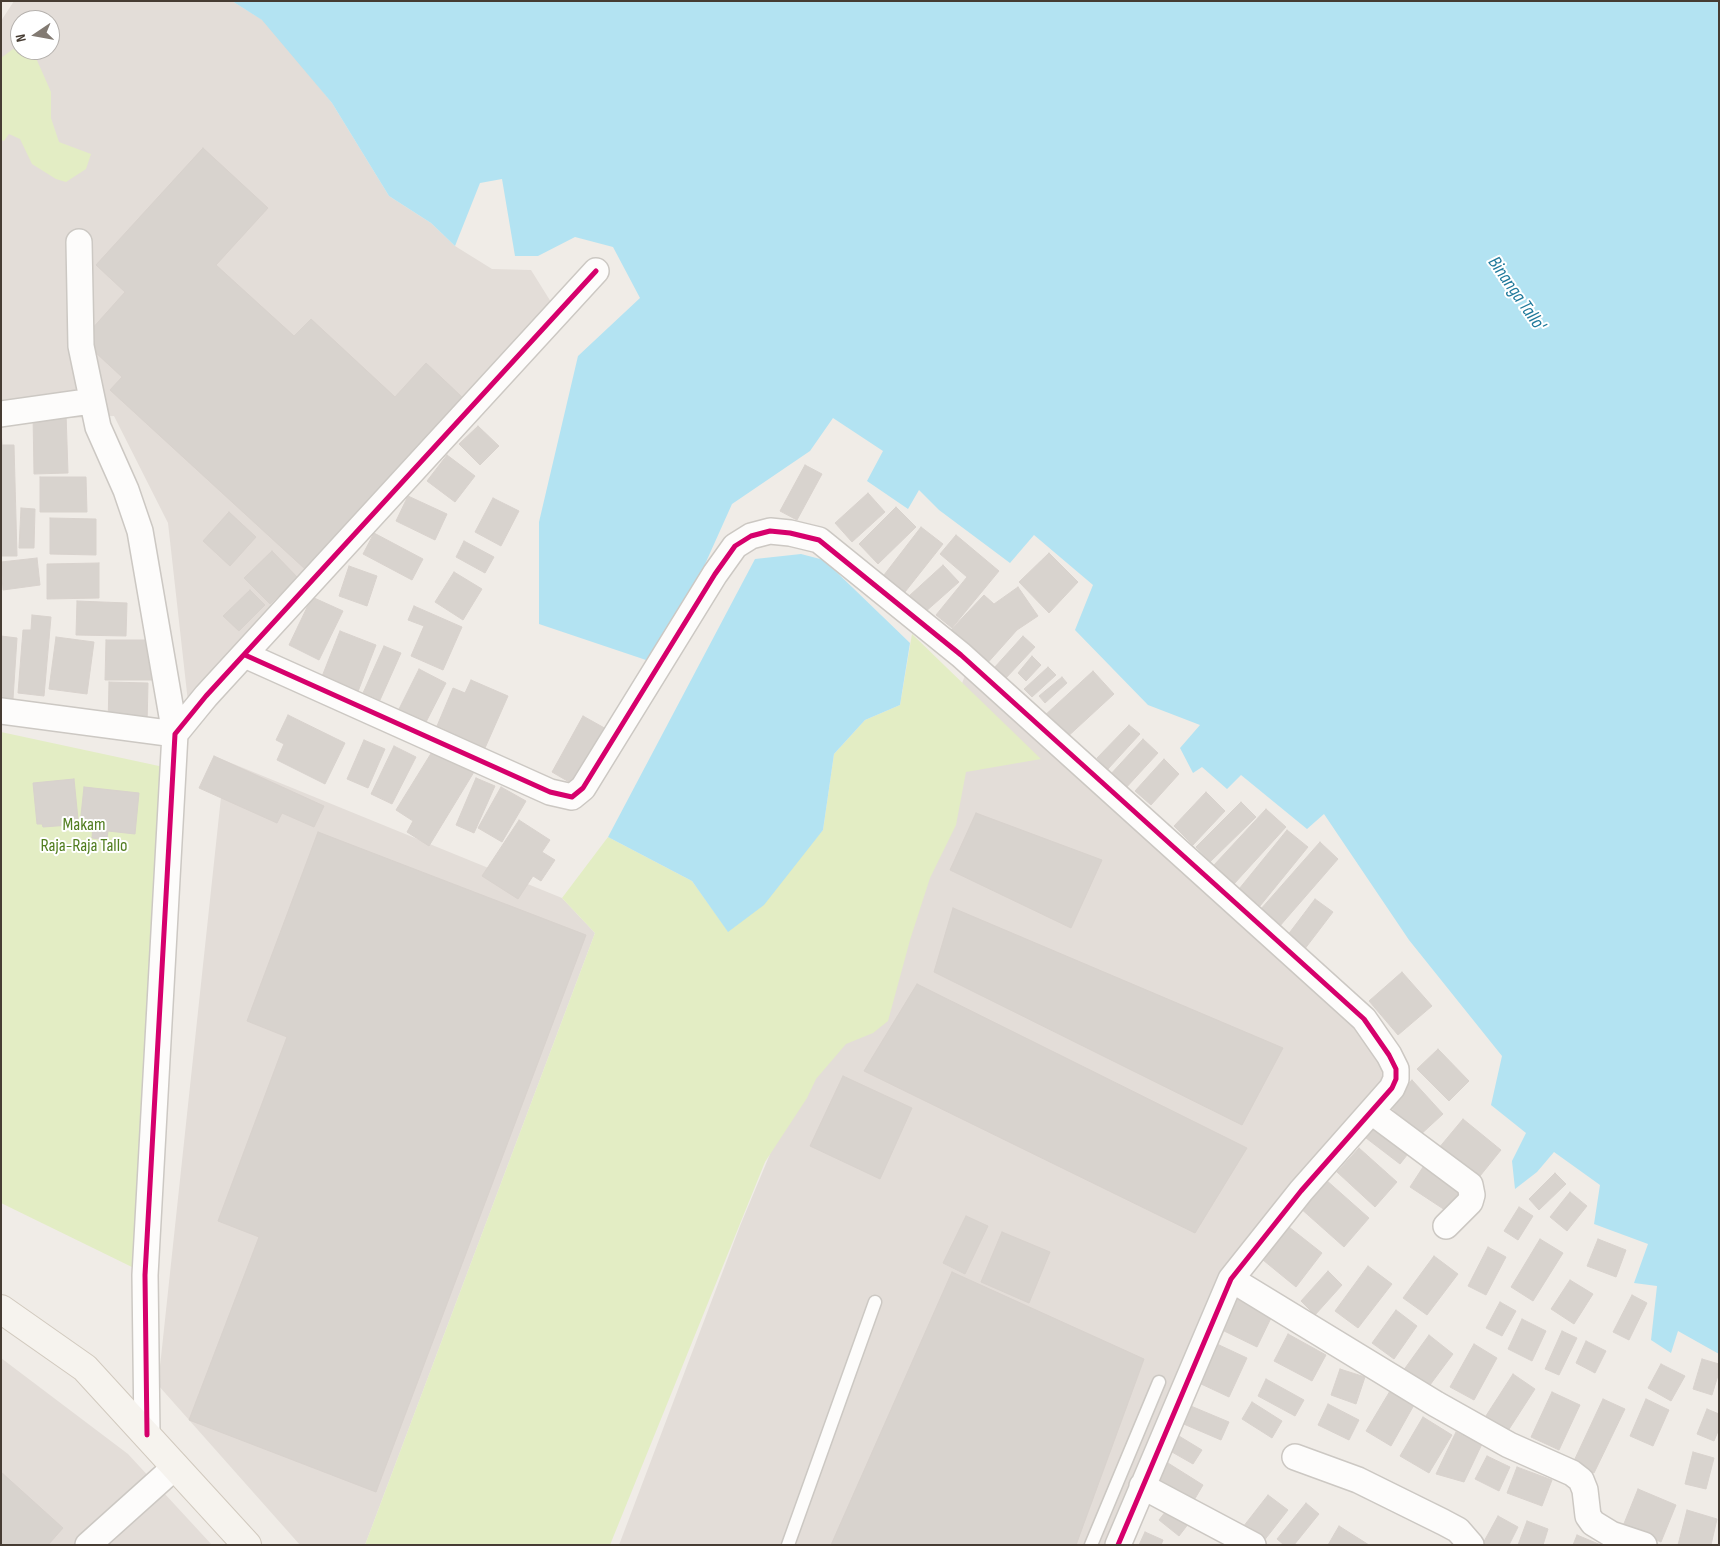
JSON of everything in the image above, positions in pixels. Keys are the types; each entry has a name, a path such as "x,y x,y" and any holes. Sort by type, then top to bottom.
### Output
{"street":[{"path":"79,242 81,346 98,427 126,490 140,531 175,734 158,1074 145,1275 147,1435"},
{"path":"175,734 206,696 596,271"},
{"path":"1,414 92,401"},
{"path":"245,655 550,792 573,797 583,788 715,574 735,546 751,536 770,532 790,533 819,540 830,546 961,655 1364,1019 1389,1055 1396,1073 1392,1088 1301,1191 1231,1279 1118,1545"},
{"path":"1,711 175,734"},
{"path":"1372,1112 1470,1185 1472,1195 1470,1202 1446,1226"},
{"path":"1231,1279 1436,1404 1509,1444 1572,1474 1581,1480 1585,1490 1588,1516 1593,1523 1611,1534 1644,1545"},
{"path":"1,1309 85,1368 247,1545"},
{"path":"1295,1457 1358,1480 1443,1522 1458,1530 1471,1545"},
{"path":"88,1545 176,1466"},
{"path":"1142,1486 1253,1545"}],"lane":[{"path":"788,1545 875,1302"},
{"path":"1091,1545 1159,1382"}],"shaded area":[{"path":"14,1 232,1 269,24 332,103 389,196 431,223 455,246 492,269 531,270 561,318 209,714 188,702 168,523 114,416 1,421 1,21"},
{"path":"971,659 1406,1076 1251,1271 1130,1545 619,1545 740,1226 947,724"},
{"path":"214,756 562,898 595,933 365,1545 300,1545 158,1385 221,797"},
{"path":"1,1358 128,1454 212,1545 1,1545"}],"green space":[{"path":"10,51 10,60 37,60 51,92 51,118 59,142 91,154 86,169 66,182 56,179 32,164 20,139 9,134 4,141 1,140 1,58"},
{"path":"912,634 1041,759 966,772 956,825 930,878 910,940 888,1021 873,1033 846,1044 816,1079 807,1098 765,1162 610,1545 365,1545 595,933 562,898 608,837 692,881 728,931 823,830 834,754 865,720 900,705"},
{"name":"Makam Raja-Raja Tallo","path":"1,732 173,769 136,1269 1,1203"}],"water":[{"name":"Binanga Tallo'","path":"232,1 1719,1 1719,1354 1678,1331 1671,1353 1651,1340 1657,1286 1634,1283 1648,1244 1594,1224 1600,1185 1554,1152 1537,1172 1515,1189 1512,1161 1526,1133 1491,1105 1502,1056 1409,940 1324,814 1307,829 1241,775 1227,789 1202,767 1193,773 1180,748 1200,725 1148,705 1075,630 1093,585 1034,535 1010,563 939,510 919,490 908,509 867,481 883,451 833,418 810,451 732,504 693,591 646,660 539,624 539,522 578,356 640,298 613,247 575,237 538,256 515,256 502,179 480,183 455,246 431,223 389,196 332,103 262,20"},
{"path":"801,554 824,560 910,643 900,705 865,720 834,754 823,830 764,905 728,932 692,881 608,837 755,559"}],"building":[{"path":"203,148 268,208 216,265 294,336 311,319 395,397 426,363 462,397 305,569 110,390 122,377 82,340 125,292 96,265"},
{"path":"66,413 68,473 34,474 33,414"},
{"path":"478,426 499,446 480,465 459,444"},
{"path":"1,430 2,445 14,445 17,556 1,556"},
{"path":"447,455 475,476 455,502 427,481"},
{"path":"805,465 822,474 797,520 780,511"},
{"path":"40,477 86,477 87,512 40,512"},
{"path":"868,493 885,512 852,542 835,523"},
{"path":"408,496 447,514 435,540 396,521"},
{"path":"493,498 519,511 501,546 475,532"},
{"path":"896,507 916,527 878,564 859,544"},
{"path":"21,508 35,509 34,548 19,548"},
{"path":"229,512 256,537 230,566 203,541"},
{"path":"50,518 96,519 96,555 50,554"},
{"path":"921,527 943,544 905,592 884,575"},
{"path":"374,533 423,559 412,580 363,554"},
{"path":"956,535 999,571 952,628 936,615 967,577 940,554"},
{"path":"464,541 494,557 485,573 456,557"},
{"path":"272,551 297,577 270,604 244,578"},
{"path":"1049,553 1078,582 1049,613 1019,582"},
{"path":"37,558 40,585 3,590 1,562"},
{"path":"99,563 99,598 47,599 47,564"},
{"path":"943,565 959,582 924,613 909,596"},
{"path":"349,566 377,576 367,606 339,596"},
{"path":"454,572 482,589 463,620 435,602"},
{"path":"1018,587 1038,616 1017,630 984,667 948,633 984,595 994,604"},
{"path":"250,590 265,605 239,631 223,616"},
{"path":"312,597 343,611 319,660 289,645"},
{"path":"77,601 127,603 126,636 76,635"},
{"path":"414,606 462,627 443,670 411,656 424,626 408,620"},
{"path":"32,615 51,617 44,696 18,693 23,630 31,630"},
{"path":"340,631 376,645 357,694 321,679"},
{"path":"1,636 17,638 13,699 1,698"},
{"path":"1023,636 1035,647 1005,679 994,668"},
{"path":"56,637 94,642 87,694 49,689"},
{"path":"106,640 155,640 155,680 105,680"},
{"path":"384,646 401,653 380,700 363,693"},
{"path":"1032,656 1041,665 1026,681 1018,673"},
{"path":"1048,667 1056,675 1032,697 1024,689"},
{"path":"419,669 446,683 426,722 399,709"},
{"path":"1093,671 1114,694 1064,740 1043,717"},
{"path":"1062,677 1067,683 1045,703 1039,696"},
{"path":"471,680 508,696 485,748 437,726 453,688 465,693"},
{"path":"109,682 148,683 147,726 108,725"},
{"path":"288,715 345,743 325,784 277,760 284,744 276,740"},
{"path":"583,716 608,730 576,786 552,772"},
{"path":"1129,725 1140,734 1108,769 1097,758"},
{"path":"1143,739 1158,753 1124,790 1109,776"},
{"path":"364,740 385,749 368,788 347,779"},
{"path":"394,746 416,757 392,804 371,794"},
{"path":"435,747 474,772 429,846 407,832 413,821 396,810"},
{"path":"214,756 324,806 314,827 282,813 277,823 199,788"},
{"path":"1164,759 1179,774 1151,805 1135,791"},
{"path":"476,778 495,786 474,833 456,825"},
{"path":"74,779 78,819 69,820 70,825 43,827 42,824 37,824 33,783"},
{"path":"84,787 139,793 135,834 108,831 107,840 92,838 93,826 80,825"},
{"path":"501,787 526,801 502,842 478,828"},
{"path":"1206,792 1225,811 1193,845 1174,826"},
{"path":"1241,802 1256,817 1210,862 1196,847"},
{"path":"1266,809 1286,827 1234,884 1214,865"},
{"path":"976,813 1102,860 1071,928 950,870"},
{"path":"519,820 550,840 542,852 555,860 541,881 533,876 518,899 482,876"},
{"path":"1287,830 1308,847 1260,906 1239,889"},
{"path":"318,832 586,935 376,1492 189,1420 259,1237 218,1221 287,1037 247,1021"},
{"path":"1320,842 1338,859 1279,927 1260,910"},
{"path":"1315,899 1333,912 1304,950 1287,936"},
{"path":"953,908 1283,1048 1242,1125 934,972"},
{"path":"1402,972 1432,1006 1398,1035 1369,1001"},
{"path":"917,984 1247,1148 1195,1233 864,1071"},
{"path":"1438,1049 1469,1081 1449,1101 1417,1069"},
{"path":"843,1076 912,1108 880,1179 810,1146"},
{"path":"1412,1080 1443,1114 1418,1137 1387,1103"},
{"path":"1463,1119 1501,1150 1476,1181 1438,1149"},
{"path":"1377,1123 1411,1150 1400,1164 1366,1138"},
{"path":"1359,1148 1397,1182 1375,1207 1337,1172"},
{"path":"1425,1164 1462,1190 1448,1212 1410,1187"},
{"path":"1555,1173 1566,1184 1539,1210 1529,1199"},
{"path":"1325,1179 1369,1218 1344,1247 1299,1207"},
{"path":"1570,1192 1587,1206 1567,1231 1550,1217"},
{"path":"1519,1207 1533,1216 1518,1240 1504,1231"},
{"path":"966,1216 988,1226 965,1274 943,1263"},
{"path":"1289,1227 1322,1253 1296,1287 1263,1260"},
{"path":"1002,1232 1050,1252 1029,1303 981,1282"},
{"path":"1540,1239 1563,1253 1533,1301 1511,1287"},
{"path":"1598,1239 1626,1250 1616,1277 1587,1266"},
{"path":"1488,1247 1506,1257 1486,1295 1468,1286"},
{"path":"1434,1256 1458,1274 1427,1315 1403,1298"},
{"path":"1368,1266 1392,1284 1358,1328 1335,1311"},
{"path":"1328,1271 1342,1285 1315,1315 1301,1301"},
{"path":"952,1272 1144,1359 1076,1545 831,1545"},
{"path":"1570,1280 1593,1294 1574,1324 1551,1309"},
{"path":"1632,1295 1647,1303 1629,1340 1613,1332"},
{"path":"1233,1297 1272,1316 1257,1347 1218,1328"},
{"path":"1500,1302 1516,1311 1502,1336 1486,1328"},
{"path":"1396,1310 1417,1326 1394,1359 1372,1343"},
{"path":"1522,1319 1546,1331 1532,1361 1508,1349"},
{"path":"1562,1331 1577,1338 1559,1375 1545,1369"},
{"path":"1288,1334 1326,1355 1312,1381 1274,1361"},
{"path":"1429,1335 1453,1354 1427,1389 1403,1371"},
{"path":"1586,1341 1606,1351 1595,1373 1576,1363"},
{"path":"1217,1344 1247,1358 1229,1397 1199,1383"},
{"path":"1474,1344 1497,1358 1474,1400 1450,1387"},
{"path":"1702,1359 1719,1364 1719,1372 1712,1395 1693,1389"},
{"path":"1661,1364 1685,1376 1671,1401 1648,1388"},
{"path":"1340,1369 1365,1377 1356,1404 1331,1395"},
{"path":"1513,1374 1535,1389 1504,1437 1482,1422"},
{"path":"1266,1379 1304,1400 1295,1416 1258,1396"},
{"path":"1390,1391 1414,1405 1391,1446 1366,1431"},
{"path":"1552,1392 1580,1405 1559,1450 1531,1437"},
{"path":"1603,1399 1625,1409 1594,1473 1573,1463"},
{"path":"1646,1399 1669,1410 1653,1446 1630,1436"},
{"path":"1252,1402 1282,1421 1272,1438 1242,1419"},
{"path":"1186,1404 1229,1422 1221,1440 1179,1422"},
{"path":"1328,1404 1359,1420 1349,1440 1318,1425"},
{"path":"1707,1409 1719,1414 1719,1429 1714,1441 1697,1434"},
{"path":"1423,1417 1452,1435 1429,1473 1400,1456"},
{"path":"1456,1432 1482,1444 1464,1482 1436,1474"},
{"path":"1174,1433 1202,1450 1193,1464 1165,1448"},
{"path":"1693,1452 1714,1458 1706,1489 1685,1484"},
{"path":"1487,1456 1510,1467 1499,1491 1475,1479"},
{"path":"1168,1463 1203,1485 1193,1502 1158,1480"},
{"path":"1517,1467 1552,1480 1542,1506 1507,1493"},
{"path":"1,1472 63,1528 48,1545 1,1545"},
{"path":"1638,1489 1676,1505 1661,1542 1623,1526"},
{"path":"1268,1495 1288,1510 1263,1542 1243,1527"},
{"path":"1306,1503 1319,1514 1294,1545 1284,1545 1277,1539"},
{"path":"1169,1507 1189,1523 1179,1536 1159,1520"},
{"path":"1687,1510 1717,1519 1711,1545 1678,1545"},
{"path":"1498,1516 1518,1527 1509,1545 1482,1545"},
{"path":"1527,1521 1548,1529 1543,1545 1518,1545"},
{"path":"1339,1526 1369,1545 1328,1545"},
{"path":"1145,1532 1163,1540 1161,1545 1139,1545"},
{"path":"1577,1535 1601,1545 1573,1545"}],"cycle path":[{"path":"147,1435 145,1275 175,734 206,696 596,271"},
{"path":"245,655 550,792 572,797 583,788 715,574 735,546 751,536 770,531 790,533 819,540 961,655 1364,1019 1389,1055 1396,1069 1396,1079 1392,1088 1301,1191 1231,1279 1118,1545"}]}
